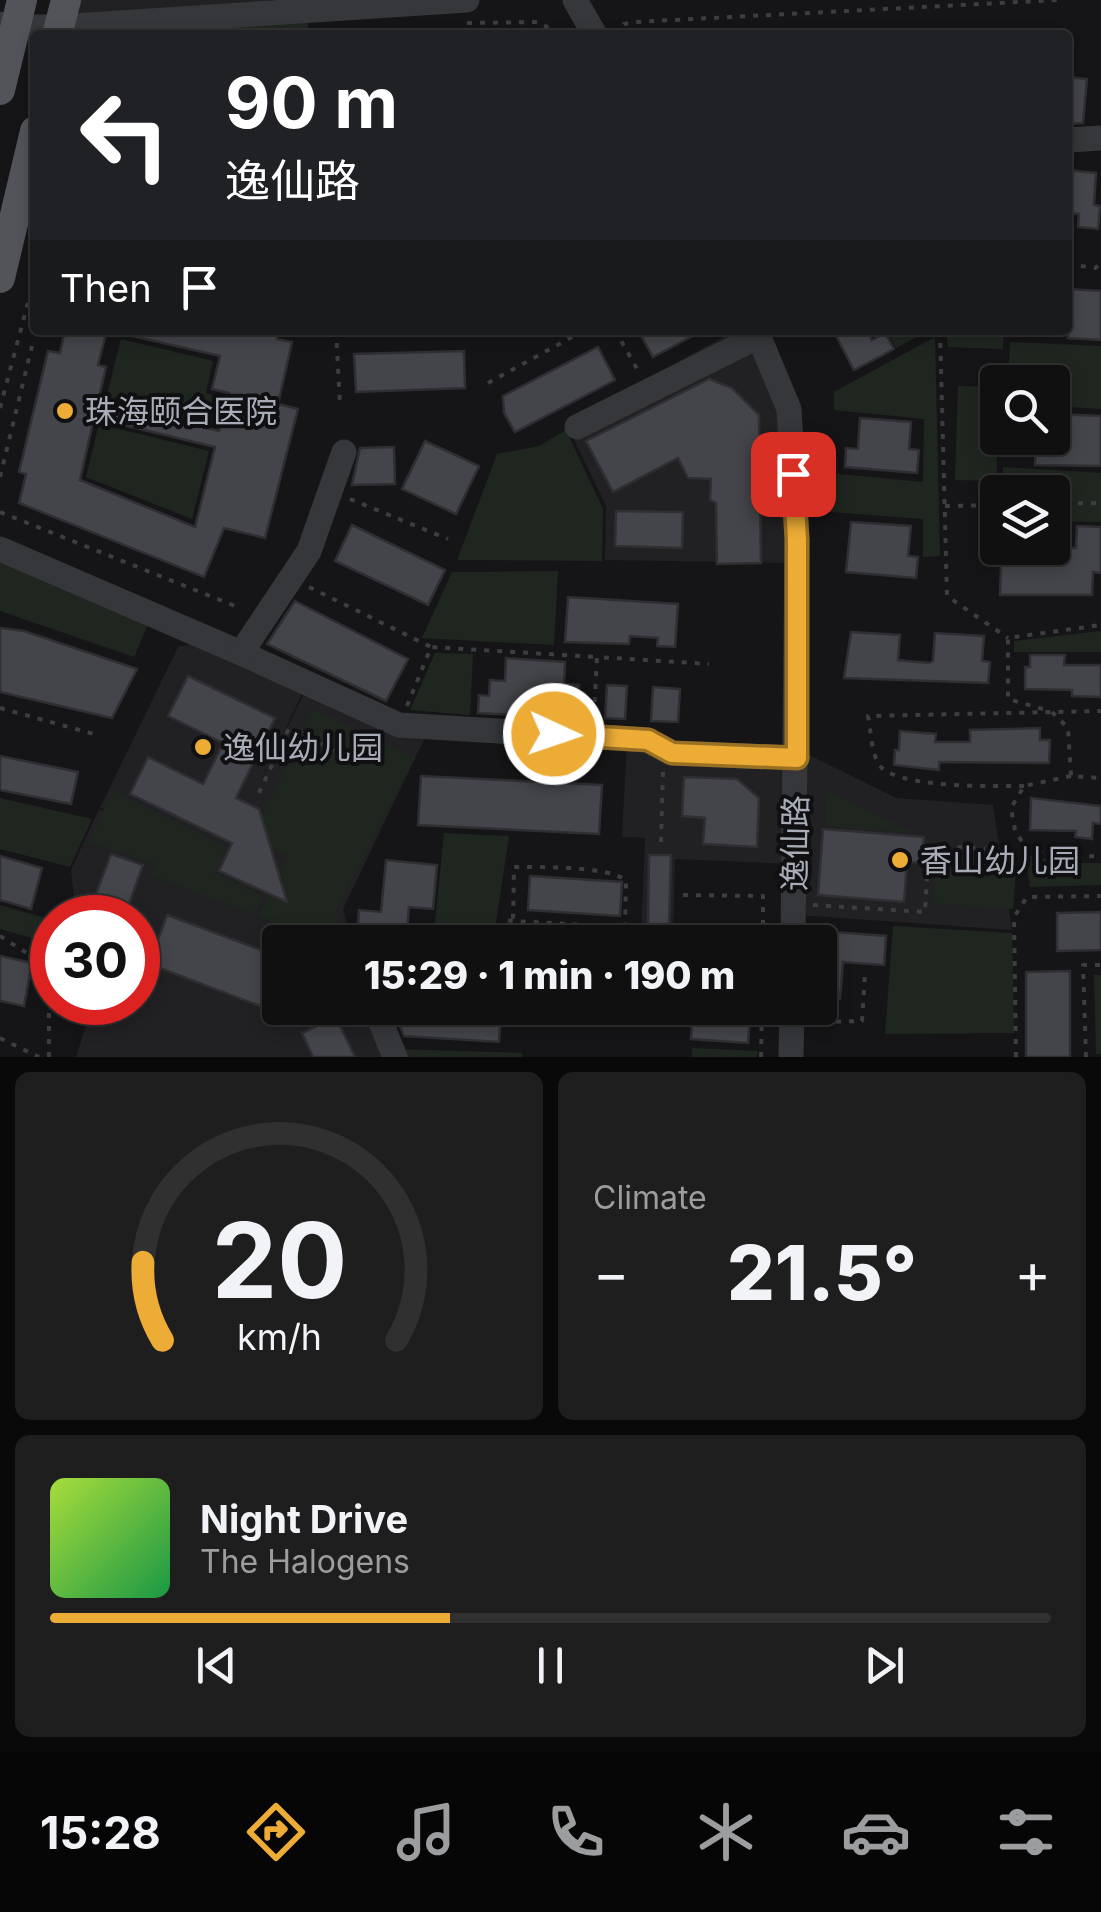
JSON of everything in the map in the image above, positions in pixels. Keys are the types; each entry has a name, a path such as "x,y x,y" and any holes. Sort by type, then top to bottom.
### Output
{"main road":[{"path":"0,90 12,17"},
{"path":"0,278 30,151"}],"street":[{"path":"575,0 591,30"},
{"path":"12,17 61,21 267,6 464,12"},
{"path":"1072,140 1101,138"},
{"path":"577,428 754,335"},
{"name":"逸仙路","path":"759,335 789,409 797,539 793,925"},
{"path":"240,652 309,551 344,452"},
{"path":"0,549 399,725 648,740 672,753 797,758"},
{"path":"382,1025 395,1057"},
{"path":"791,1057 792,1025"}],"path":[{"path":"620,30 624,24 636,22 1058,0"},
{"path":"464,12 538,22 553,30"},
{"path":"1072,265 1095,268 1101,264"},
{"path":"0,408 30,295"},
{"path":"336,335 340,406"},
{"path":"488,383 576,335"},
{"path":"619,335 649,391"},
{"path":"940,335 947,596 1008,638 1101,625"},
{"path":"0,476 32,346"},
{"path":"330,490 448,539"},
{"path":"1070,504 1101,504"},
{"path":"945,506 980,505"},
{"path":"0,512 240,608"},
{"path":"291,578 430,647 709,664"},
{"path":"1008,638 1008,698 1050,710 1068,728 1071,776"},
{"path":"399,725 430,647"},
{"path":"592,736 597,658"},
{"path":"0,708 94,734"},
{"path":"1101,711 868,716 878,764 890,776 976,786 1024,786 1071,776 1101,778"},
{"path":"259,793 289,728 334,750"},
{"path":"661,842 663,769 672,753"},
{"path":"1024,786 1011,808 1014,830 1027,850 1066,857 1101,856"},
{"path":"794,904 925,912 929,845 985,850"},
{"path":"503,925 504,920 513,920 624,927 626,880 600,873 514,867 513,920"},
{"path":"683,896 763,896 762,925"},
{"path":"1016,1057 1014,917 1027,898 1101,896"},
{"path":"0,936 48,967 49,1057"},
{"path":"1086,1057 1084,965 1101,965"},
{"path":"837,1020 862,1022 865,973"},
{"path":"761,1057 762,1025"},
{"path":"0,1038 39,1057"}],"shaded area":[{"path":"68,0 267,0 265,10 61,26"},
{"path":"308,15 308,30 136,30"},
{"path":"727,335 753,335 787,411 793,563 605,560 606,506 566,423"},
{"path":"889,335 920,335 896,348"},
{"path":"947,335 1004,335 1003,349 948,347"},
{"path":"935,337 940,556 923,557 923,519 830,512 829,473 923,482 924,419 834,410 834,392"},
{"path":"121,339 213,361 206,393 220,397 214,425 106,399"},
{"path":"1010,342 1101,346 1101,409 1070,407 1070,365 1009,365"},
{"path":"958,386 980,387 980,455 997,455 997,475 980,475 980,481 955,480"},
{"path":"99,424 209,451 192,519 86,477"},
{"path":"566,430 603,509 602,561 457,560 497,454 539,446"},
{"path":"1003,467 1101,473 1101,522 1070,521 1070,475 1003,475"},
{"path":"0,556 149,622 134,657 0,611"},
{"path":"558,571 554,645 422,638 452,572"},
{"path":"1101,631 1101,652 1014,652 1014,641"},
{"path":"209,641 306,685 260,784 307,687 428,731 343,909 347,925 262,925 262,1025 374,1025 382,1057 76,1057 86,1025 160,1025 160,895 74,895 71,870 99,809 219,857 100,808 178,647"},
{"path":"435,653 473,654 470,715 410,710"},
{"path":"313,709 415,758 336,910 340,925 277,925 259,916 288,856 251,841"},
{"path":"627,741 791,762 791,864 675,859 673,925 642,925 645,838 622,837"},
{"name":"香山幼儿园","path":"801,751 896,798 993,805 1012,930 798,915"},
{"path":"113,790 227,847 215,873 263,896 254,914 151,875 154,864 89,842"},
{"path":"827,790 914,833 825,826"},
{"path":"0,798 92,819 70,867 0,849"},
{"path":"444,833 509,836 496,925 435,925"},
{"path":"937,853 1017,858 1013,909 933,903"},
{"path":"1025,854 1063,863 1101,863 1101,885 1030,887"},
{"path":"0,905 30,914 30,938 0,929"},
{"path":"893,926 1012,933 1014,1033 885,1034"},
{"path":"1094,975 1101,975 1101,1054 1096,1054"},
{"path":"692,1048 758,1051 757,1057 692,1057"},
{"path":"397,1049 522,1053 522,1057 400,1057"}],"building":[{"path":"1072,77 1087,79 1083,123 1072,124"},
{"path":"1072,170 1096,173 1094,205 1100,206 1098,229 1078,227 1079,214 1072,213"},
{"path":"1072,289 1101,291 1101,340 1068,338 1072,335"},
{"path":"64,335 106,335 98,365 106,367 98,402 219,431 229,393 212,389 220,356 132,335 278,335 277,339 292,342 278,404 298,409 265,538 224,528 204,577 19,503 26,474 19,472 48,351 60,353","holes":["94,418 215,447 195,527 80,480"]},
{"path":"641,335 695,335 653,357"},
{"path":"836,335 870,335 872,340 886,335 894,349 854,370"},
{"path":"598,347 615,380 515,432 504,413 503,396"},
{"path":"464,351 465,388 356,392 354,354"},
{"path":"709,379 732,388 759,415 761,563 717,564 716,503 710,500 711,479 688,478 678,458 613,492 586,441"},
{"path":"1070,415 1101,416 1101,466 1035,465 1035,455 1070,455"},
{"path":"860,418 911,422 909,449 919,450 917,473 845,467 846,448 858,449"},
{"path":"425,441 479,466 456,514 402,489"},
{"path":"394,447 395,484 352,485 360,448"},
{"path":"616,511 683,512 682,548 615,546"},
{"path":"851,522 911,526 908,556 918,557 916,578 846,572"},
{"path":"352,525 445,570 428,605 335,561"},
{"path":"1077,526 1101,527 1101,573 1093,572 1092,595 1000,595 1001,565 1070,565 1070,548 1076,548"},
{"path":"568,597 678,604 675,647 657,646 658,638 630,636 629,644 565,642"},
{"path":"295,601 408,659 386,701 267,644"},
{"path":"0,628 24,631 137,669 112,718 0,692"},
{"path":"851,632 900,635 898,660 929,663 933,661 935,633 984,636 982,661 990,662 988,683 844,678"},
{"path":"1030,655 1065,655 1064,665 1101,665 1101,697 1072,696 1072,690 1025,689 1025,667 1030,667"},
{"path":"506,658 565,662 564,684 579,685 576,718 478,713 479,695 489,696 490,680 505,681"},
{"path":"188,676 275,718 236,798 259,809 287,902 219,871 232,843 130,794 148,757 203,784 223,743 168,716"},
{"path":"607,685 627,686 625,719 605,718"},
{"path":"653,687 680,689 678,722 651,721"},
{"path":"1040,728 1040,740 1050,740 1049,763 939,762 939,770 894,765 900,731 936,734 935,742 970,742 970,730"},
{"path":"0,756 78,772 71,804 0,790"},
{"path":"421,776 602,785 599,834 418,825"},
{"path":"684,777 737,779 759,798 757,847 703,844 705,818 682,816"},
{"path":"1031,798 1101,806 1101,824 1093,823 1092,839 1075,837 1076,831 1030,830"},
{"path":"823,829 924,837 922,863 907,862 904,902 818,895"},
{"path":"111,854 143,865 132,895 96,895"},
{"path":"649,855 671,855 669,924 648,924"},
{"path":"0,856 42,868 35,895 30,895 30,909 0,900"},
{"path":"386,860 437,865 433,909 409,907 407,925 358,925 359,910 381,912"},
{"path":"530,876 622,882 620,916 528,910"},
{"path":"1101,912 1101,950 1057,951 1057,913"},
{"path":"167,915 262,950 262,1007 160,968 160,934"},
{"path":"837,932 886,936 884,965 843,962 840,999"},
{"path":"0,956 30,963 24,1006 0,1001"},
{"path":"1070,971 1070,1057 1026,1057 1026,972"},
{"path":"319,1025 340,1025 355,1057 313,1057 302,1033"},
{"path":"399,1025 500,1025 499,1042 404,1036"},
{"path":"692,1025 749,1025 748,1043 691,1039"}],"place":[{"name":"珠海颐合医院","path":"65,411"},
{"name":"逸仙幼儿园","path":"203,747"},
{"name":"香山幼儿园","path":"900,860"}],"route":[{"path":"554,734 648,740 672,753 797,758 797,539 793,474"}]}
